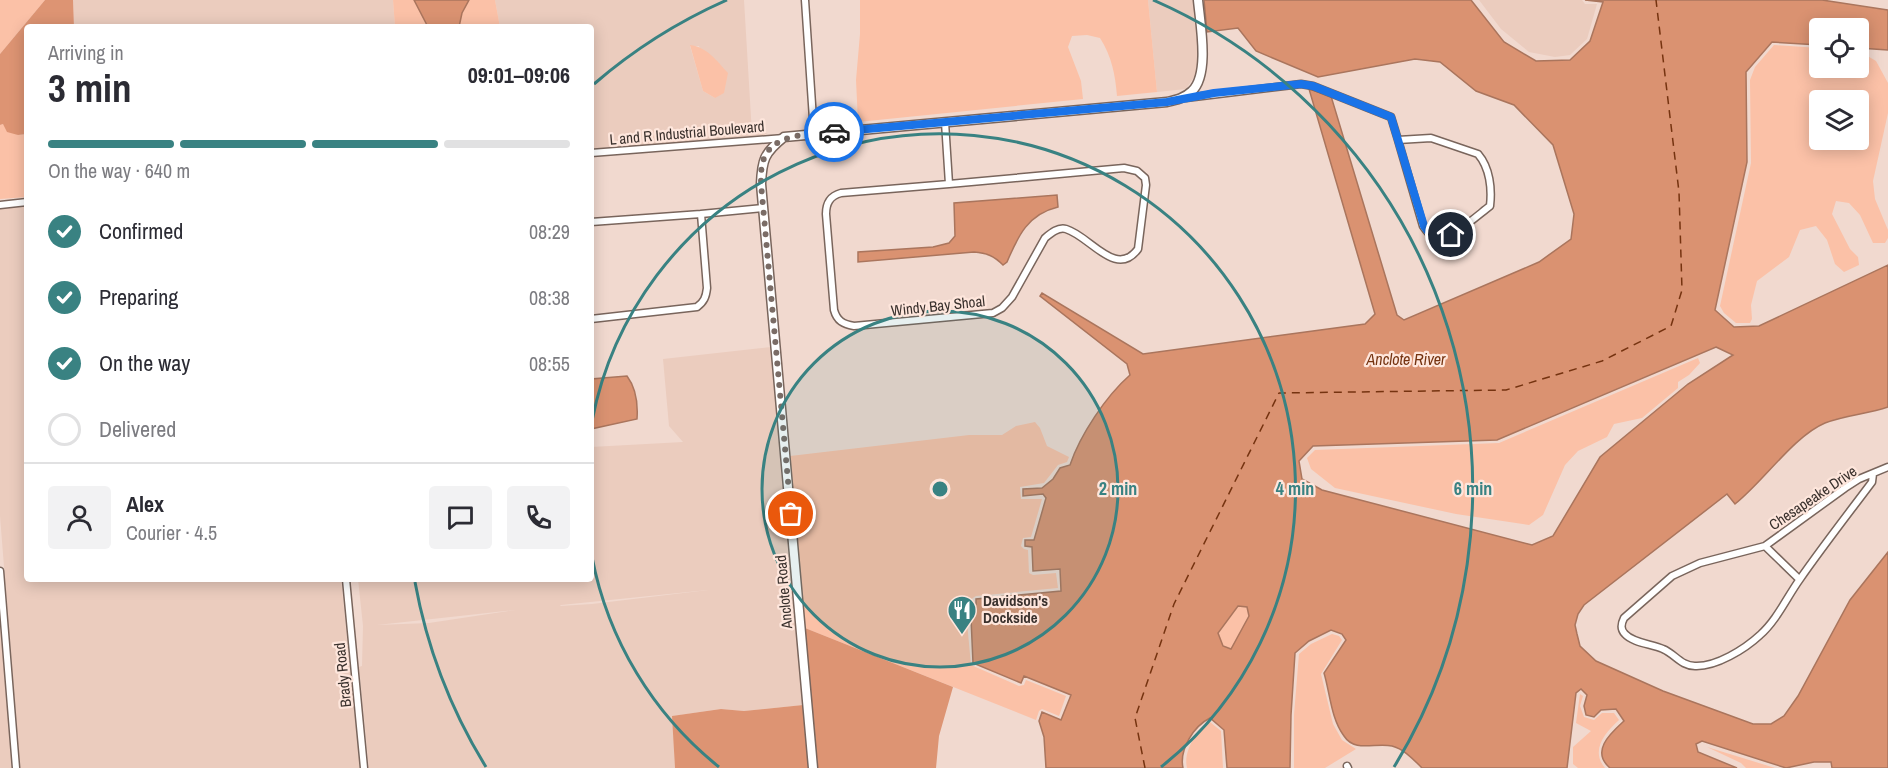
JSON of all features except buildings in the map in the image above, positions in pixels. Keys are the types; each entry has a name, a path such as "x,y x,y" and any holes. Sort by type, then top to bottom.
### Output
{"street":[{"path":"805,0 814,134"},
{"path":"1182,98 1193,90 1200,80 1202,56 1198,0"},
{"path":"784,137 1167,102 1214,93 1301,84 1313,86 1391,117 1424,226 1430,236 1440,239 1451,235 1490,206 1492,190 1484,160 1478,154 1431,138 1398,140"},
{"path":"945,122 950,184"},
{"name":"L and R Industrial Boulevard","path":"594,153 784,137"},
{"name":"Anclote Road","path":"784,137 766,154 762,165 763,207 813,768"},
{"name":"Windy Bay Shoal","path":"1124,168 1137,171 1145,178 1146,185 1138,249 1133,257 1115,260 1066,229 1061,229 1053,231 1045,238 1009,302 993,313 854,326 837,319 834,310 826,214 828,201 841,193 950,184 1124,168"},
{"path":"0,205 24,202"},
{"path":"594,222 763,207"},
{"path":"594,319 688,309 703,303 707,288 701,214"},
{"name":"Chesapeake Drive","path":"1874,474 1872,482 1799,579 1765,546 1859,479 1888,467"},
{"path":"1765,546 1700,563 1672,576 1624,618 1621,624 1622,630 1626,636 1634,640 1669,651 1686,665 1696,667 1711,663 1747,645 1760,635 1769,626 1799,579"},
{"path":"0,572 16,768"},
{"name":"Brady Road","path":"346,582 364,768"}],"shaded area":[{"path":"0,0 45,0 24,24 0,54"},
{"path":"45,0 73,0 74,24 25,24"},
{"path":"73,0 393,0 395,24 74,24"},
{"path":"393,0 414,0 426,24 395,24"},
{"path":"469,0 495,0 499,24 460,24"},
{"path":"495,0 744,0 752,134 768,133 594,149 594,24 499,24","holes":["690,46 699,46 715,98 703,91"]},
{"path":"860,0 1148,0 1157,92 1117,96 1112,66 1100,38 1087,35 1072,36 1068,47 1081,81 1083,99 858,122 856,80"},
{"path":"1148,0 1194,0 1198,56 1196,74 1186,89 1157,92"},
{"path":"1479,0 1582,0 1585,4 1597,4 1587,39 1570,55 1555,57 1529,52 1501,29"},
{"path":"24,25 24,134 7,132 3,124 0,125 0,54"},
{"path":"690,45 707,52 728,73 724,93 715,98 703,91"},
{"path":"1774,45 1809,47 1809,78 1869,78 1869,57 1876,61 1888,83 1888,113 1873,181 1875,199 1888,230 1888,238 1885,243 1873,243 1860,215 1849,203 1836,201 1832,214 1850,249 1858,257 1859,265 1844,272 1835,264 1827,240 1816,226 1800,230 1789,257 1757,281 1751,305 1750,323 1736,323 1724,313 1720,306 1751,163 1750,80 1755,67"},
{"path":"3,124 18,135 24,134 24,197 0,199 0,125"},
{"path":"24,206 24,582 341,582 360,768 20,768 0,516 0,209"},
{"path":"771,347 803,705 744,711 721,709 673,716 675,768 369,768 359,667 362,666 363,626 358,582 594,582 594,447 683,442 669,426 663,359","holes":["708,590 592,604 560,606","515,610 429,623 377,625"]},
{"path":"1698,358 1700,363 1689,375 1678,382 1678,388 1642,418 1614,424 1607,437 1578,451 1565,465 1543,515 1529,525 1456,514 1335,488 1311,469 1307,458 1315,450 1499,443"},
{"path":"1035,422 1047,446 1069,457 1067,462 1058,465 1044,483 1020,487 1021,499 1042,499 1031,537 1023,538 1021,546 1028,550 1029,573 1033,575 1056,573 1058,588 976,596 964,603 963,619 967,622 971,665 1019,686 1024,685 1026,680 1066,696 1059,716 1042,709 1036,720 805,628 790,456 969,435 1002,435 1016,426"},
{"path":"1239,605 1247,607 1249,616 1233,649 1223,646 1218,633"},
{"path":"0,624 12,768 0,768"},
{"path":"805,628 953,687 939,736 936,768 818,768"},
{"path":"1332,634 1339,636 1342,640 1321,674 1333,724 1342,740 1356,749 1325,768 1294,768 1294,715 1299,654 1311,644"},
{"path":"1580,694 1583,696 1580,706 1584,717 1594,720 1602,713 1614,713 1619,720 1604,736 1599,748 1599,755 1605,768 1578,768 1573,764 1573,747 1591,731 1576,723"},
{"path":"803,705 809,768 675,768 672,716 721,709 744,711"},
{"path":"1210,722 1221,731 1223,768 1187,768 1187,755 1192,742 1200,730"},
{"path":"1707,747 1775,768 1746,768 1741,763"}],"water":[{"path":"414,0 469,0 460,24 426,24"},
{"name":"Anclote River","path":"1204,0 1471,0 1504,42 1536,61 1570,60 1590,41 1603,2 1585,0 1822,0 1888,10 1888,50 1869,49 1869,18 1809,18 1809,44 1772,42 1746,72 1747,162 1715,310 1734,327 1759,326 1888,265 1888,407 1833,420 1813,429 1735,504 1727,494 1584,605 1575,625 1580,646 1596,661 1663,691 1753,724 1771,724 1784,716 1798,696 1850,600 1888,552 1888,768 1832,768 1831,762 1814,762 1786,768 1702,741 1696,744 1698,752 1737,768 1610,768 1604,762 1602,749 1609,737 1624,721 1616,709 1601,710 1594,717 1586,715 1584,706 1587,695 1581,689 1576,693 1567,768 1422,768 1396,747 1360,746 1344,736 1334,714 1324,673 1346,640 1342,634 1331,630 1309,641 1295,653 1290,768 1227,768 1224,730 1210,718 1193,732 1189,739 1183,753 1183,768 1046,768 1044,737 1039,721 1042,712 1061,720 1071,695 1024,676 1021,683 973,663 971,618 967,618 965,605 976,604 976,599 1061,591 1060,569 1033,571 1032,547 1025,546 1025,540 1034,540 1046,498 1043,494 1023,496 1023,489 1042,488 1053,479 1060,468 1070,465 1080,441 1095,417 1130,375 1127,364 1040,296 1042,293 1143,354 1365,324 1375,314 1309,89 1331,96 1397,315 1404,320 1539,262 1571,239 1574,214 1553,145 1514,105 1476,91 1440,62 1415,59 1318,77 1256,51 1238,28 1207,32","holes":["1716,347 1733,355 1688,384 1600,457 1553,536 1532,545 1322,490 1302,479 1299,461 1313,446 1497,440","1238,606 1247,607 1249,616 1231,649 1223,646 1218,633"]},
{"path":"1057,195 1058,207 1039,215 1025,227 1007,262 1003,265 990,255 974,252 858,262 858,252 933,247 949,243 955,236 954,203"},
{"path":"627,376 636,397 637,419 594,428 594,379"}],"ferry route":[{"path":"1145,768 1135,718 1174,604 1279,393 1506,390 1602,361 1671,326 1682,290 1679,192 1656,0"}],"way so far":[{"path":"791,514 761,184 762,165 766,154 784,137 834,132"}],"place":[{"name":"Davidson's Dockside","path":"962,636"}],"route":[{"path":"834,132 1167,102 1214,93 1301,84 1313,86 1391,117 1424,226 1430,236 1440,239 1451,235"}]}
